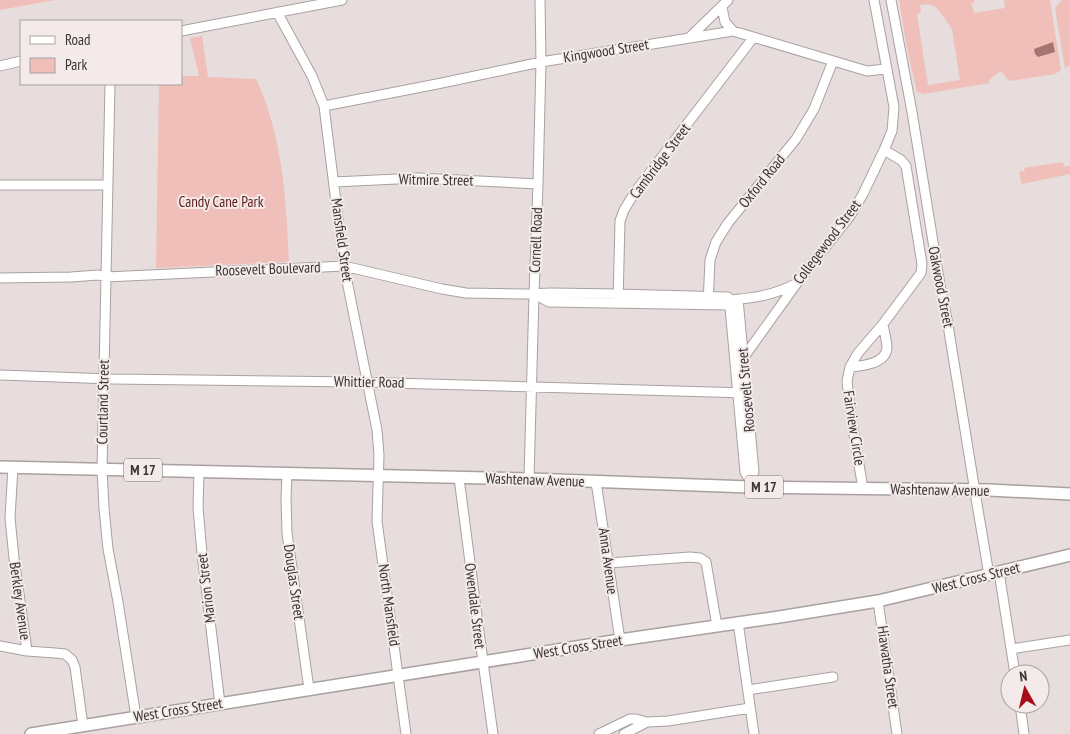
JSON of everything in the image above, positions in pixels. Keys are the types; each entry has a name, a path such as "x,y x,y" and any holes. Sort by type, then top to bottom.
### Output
{"main road":[{"name":"Washtenaw Avenue","path":"0,467 596,482 750,483 863,489 1070,494"},
{"name":"West Cross Street","path":"31,734 878,601 1070,555"}],"street":[{"path":"182,31 342,0"},
{"name":"Cornell Road","path":"529,480 541,62 540,0"},
{"name":"Collegewood Street","path":"739,358 850,216 863,194 892,130 894,107 874,0"},
{"name":"Oakwood Street","path":"892,0 975,491 1013,664"},
{"path":"725,3 725,22 733,31"},
{"path":"690,38 725,3"},
{"name":"Mansfield Street","path":"277,12 312,76 324,106 344,266 378,440 378,476"},
{"name":"Kingwood Street","path":"324,106 541,62 733,31 867,71 886,69"},
{"name":"Cambridge Street","path":"618,298 620,222 624,210 635,192 754,38"},
{"path":"0,66 20,61"},
{"name":"Oxford Road","path":"708,300 710,260 716,242 728,224 796,139 814,109 833,61"},
{"name":"Courtland Street","path":"110,85 102,469 108,548 136,717"},
{"name":"Oakwood Street","path":"884,150 901,160 906,166 922,264 921,273"},
{"name":"Witmire Street","path":"334,182 418,178 538,184"},
{"path":"0,185 108,184"},
{"name":"Roosevelt Boulevard","path":"0,278 106,276 344,266 466,293 551,293 618,298 708,300 772,294 785,290 797,283"},
{"name":"Fairview Circle","path":"863,489 847,381 850,367 858,353 883,324 921,273"},
{"name":"Roosevelt Street","path":"734,299 743,393 754,472 750,483"},
{"path":"850,367 869,364 879,360 885,354 887,348 883,324"},
{"name":"Whittier Road","path":"0,375 104,379 368,382 743,393"},
{"name":"Berkley Avenue","path":"12,467 10,523 27,651 55,652 65,654 72,660 83,726"},
{"name":"Marion Street","path":"199,472 197,501 220,704"},
{"name":"Douglas Street","path":"287,474 287,533 309,690"},
{"name":"North Mansfield","path":"378,476 377,520 406,734"},
{"name":"Owendale Street","path":"459,478 493,734"},
{"name":"Anna Avenue","path":"596,482 620,640"},
{"path":"609,563 690,557 700,558 706,562 717,626"},
{"name":"Hiawatha Street","path":"878,601 897,734"},
{"path":"738,622 754,734"},
{"path":"1011,649 1070,640"},
{"path":"0,646 27,651"},
{"path":"748,690 833,677"},
{"path":"599,734 630,719 647,722 668,721 750,708"},
{"path":"1021,714 1024,734"},
{"path":"624,734 647,722"}],"green space":[{"path":"0,0 55,0 0,10"},
{"path":"899,0 974,0 975,2 971,3 974,13 1005,8 1004,0 1050,0 1061,70 1055,74 1009,81 1001,71 988,81 990,83 923,94 917,92","holes":["920,5 934,6 952,29 960,80 928,85 917,14 921,12"]},
{"path":"1062,0 1070,0 1070,65 1065,68 1055,8"},
{"name":"Candy Cane Park","path":"202,36 208,77 256,79 265,101 278,146 282,169 289,262 156,268 159,85 182,85 182,76 199,76 190,38"},
{"path":"1063,162 1064,167 1070,166 1070,174 1022,184 1019,172 1025,171 1024,168"}],"shaded area":[{"path":"1053,42 1055,52 1038,57 1035,54 1034,49"}]}
